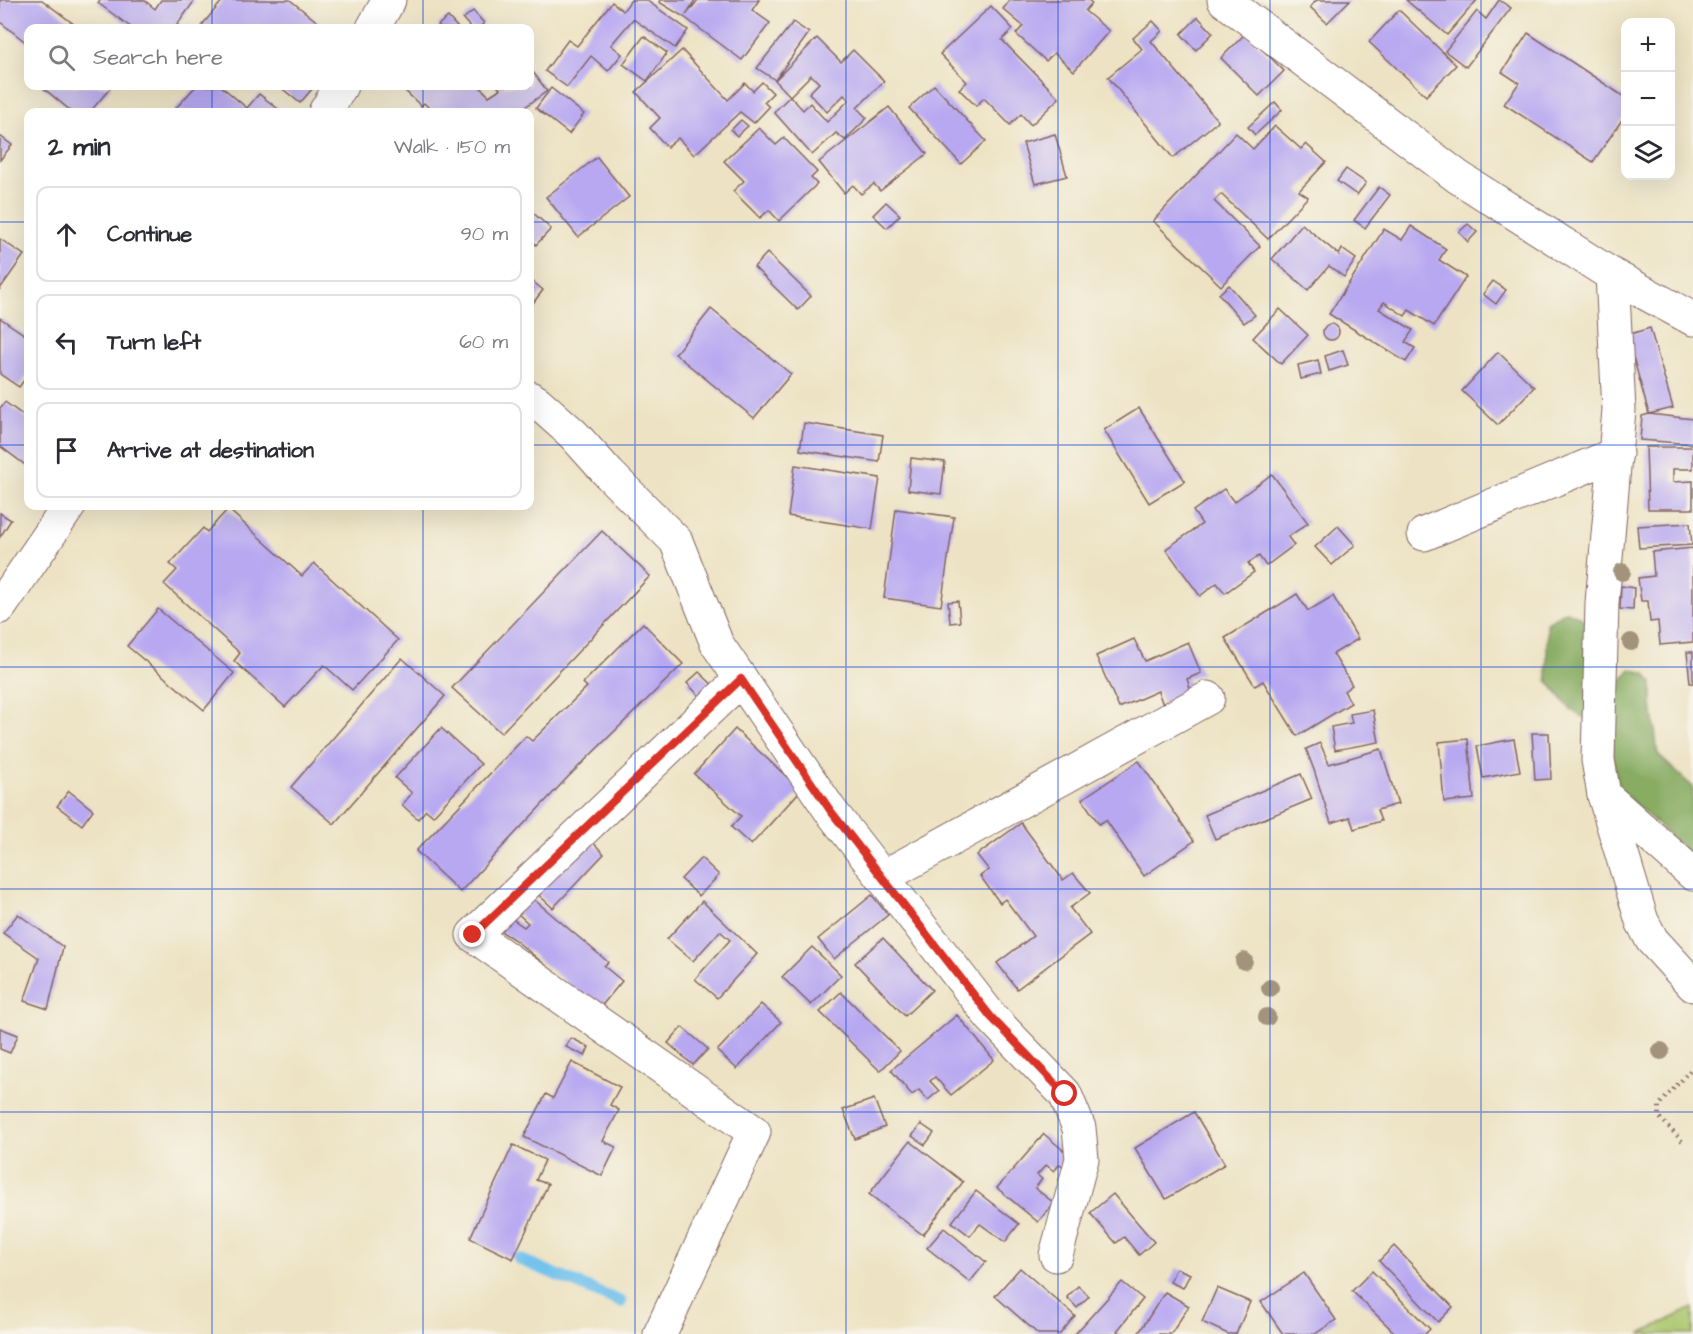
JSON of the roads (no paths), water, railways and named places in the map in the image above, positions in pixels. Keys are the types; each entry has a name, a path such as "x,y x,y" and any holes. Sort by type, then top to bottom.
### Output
{"street":[{"path":"375,24 389,0"},
{"path":"1224,0 1458,177 1612,275 1693,319"},
{"path":"327,108 339,90"},
{"path":"1612,275 1619,410 1602,603 1598,760 1604,795 1641,921 1652,940 1693,985"},
{"path":"534,400 573,434 609,474 676,541 717,644 830,810 991,1017 1065,1094 1079,1128 1082,1160 1056,1255"},
{"path":"1424,534 1616,453"},
{"path":"0,607 66,510"},
{"path":"660,1334 754,1132 473,935 741,679"},
{"path":"883,877 1208,698"},
{"path":"1604,795 1693,874"}],"waterway":[{"path":"519,1259 621,1302"}]}
